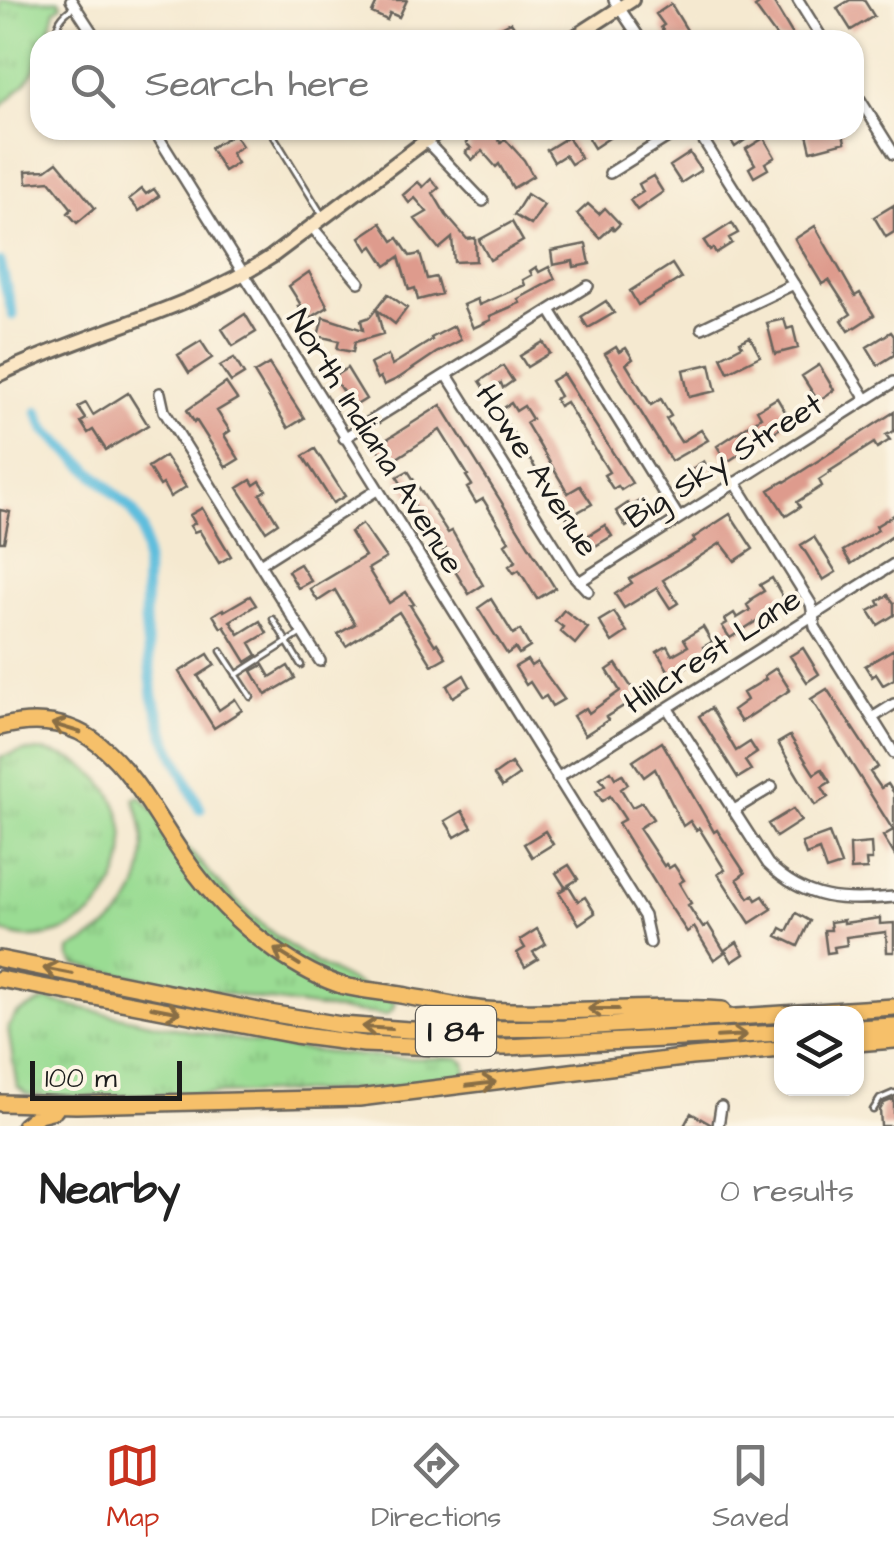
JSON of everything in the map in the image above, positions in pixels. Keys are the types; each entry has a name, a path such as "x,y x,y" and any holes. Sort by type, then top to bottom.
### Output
{"highway":[{"path":"0,727 51,723 104,746 124,766 188,863 232,917 278,952 341,985 487,1010 708,1009 770,1014"},
{"name":"I 84","path":"0,960 269,1013 342,1025 408,1030 565,1028 894,1007"},
{"name":"I 84","path":"0,979 294,1035 364,1044 508,1047 774,1033"},
{"path":"864,1028 894,1026"},
{"path":"864,1042 894,1040"},
{"path":"0,1103 76,1105 359,1098 691,1057 774,1051"},
{"path":"24,1126 39,1114 76,1105"}],"street":[{"path":"798,0 817,30"},
{"path":"73,3 91,30"},
{"path":"584,30 622,3 636,30"},
{"path":"864,106 894,154"},
{"name":"North Indiana Avenue","path":"160,140 646,920 650,943"},
{"path":"0,374 206,294 243,275 426,140 483,200"},
{"path":"610,172 662,140"},
{"path":"702,140 866,400"},
{"path":"312,226 359,282"},
{"path":"702,328 794,284"},
{"path":"344,438 588,286"},
{"path":"550,310 680,518"},
{"name":"Howe Avenue","path":"447,375 579,582 588,590"},
{"name":"Big Sky Street","path":"579,582 894,382"},
{"path":"160,393 164,411 320,661"},
{"path":"735,482 812,604 814,627 894,753"},
{"path":"260,564 377,490"},
{"name":"Hillcrest Lane","path":"557,778 894,564"},
{"path":"872,718 894,704"},
{"path":"668,709 768,864 782,877 805,891 837,898 894,897"},
{"path":"734,810 772,787"},
{"path":"718,1126 721,1107"}],"lane":[{"path":"56,30 57,23 73,3"},
{"path":"276,140 324,218"},
{"path":"273,619 301,665"},
{"path":"236,675 302,633"},
{"path":"222,651 251,697"},
{"path":"873,1110 880,1099 894,1093"}],"green space":[{"path":"0,0 59,0 62,5 55,10 50,30 30,30 30,77 0,107"},
{"path":"22,751 49,752 82,765 104,784 118,808 124,835 122,863 112,889 94,912 68,929 34,937 0,931 0,757"},
{"path":"140,796 224,889 261,923 321,966 395,1001 393,1009 387,1015 309,1006 76,965 70,950 119,917 137,887 144,852 134,799"},
{"path":"46,1000 296,1049 391,1058 458,1058 465,1063 466,1071 459,1080 374,1090 53,1098 27,1094 17,1086 8,1028 16,1014"}],"building":[{"path":"378,0 407,0 399,17 390,13 387,20 372,13"},
{"path":"756,0 772,0 790,30 772,30 755,7 759,4"},
{"path":"850,0 864,0 874,16 851,30 837,8"},
{"path":"671,4 687,30 663,30 664,25 656,14"},
{"path":"511,22 516,30 495,30"},
{"path":"224,140 238,140 242,146 231,153 237,163 224,171 210,148"},
{"path":"506,140 533,176 513,188 499,164 496,167 482,151 472,160 465,152 471,148 466,143"},
{"path":"570,140 581,158 571,164 565,155 554,162 547,150"},
{"path":"589,140 606,140 594,148"},
{"path":"765,140 775,157 765,163 768,169 754,177 749,168 755,164 746,149"},
{"path":"808,140 844,140 845,142 811,151"},
{"path":"690,153 701,170 681,183 670,166"},
{"path":"57,162 95,208 77,223 68,213 72,209 50,181 27,183 26,171 46,170"},
{"path":"653,176 663,192 637,210 630,200 643,192 639,184"},
{"path":"431,179 439,188 433,193 446,215 467,239 475,238 476,261 454,262 452,238 439,249 415,219 427,212 415,198 409,203 403,195 418,182 423,187"},
{"path":"142,189 146,194 154,189 159,196 139,211 129,199"},
{"path":"527,194 544,205 531,225 514,215"},
{"path":"588,204 599,214 605,208 620,224 600,238 577,214"},
{"path":"894,205 894,232 886,237 874,217"},
{"path":"512,222 523,241 490,260 479,240"},
{"path":"381,223 410,256 420,254 427,279 436,277 441,294 418,300 415,288 409,290 399,257 386,266 373,246 368,250 360,237"},
{"path":"732,223 738,233 729,238 732,243 716,253 713,248 710,250 704,241"},
{"path":"815,226 855,296 860,293 874,315 849,331 842,320 851,314 829,280 822,284 795,239"},
{"path":"586,244 590,264 574,267 573,261 553,265 551,251"},
{"path":"672,264 681,278 638,305 630,291"},
{"path":"536,267 539,272 549,267 555,279 473,328 463,305 477,299 479,305 525,285 523,280"},
{"path":"309,272 328,307 307,320 289,286"},
{"path":"388,294 407,308 395,324 377,310 383,334 355,342 353,352 337,349 339,341 318,336 323,317 363,330 361,320 370,317"},
{"path":"606,301 614,313 588,328 581,317"},
{"path":"245,314 256,332 233,346 222,329"},
{"path":"784,319 787,329 793,327 798,348 775,354 767,323"},
{"path":"454,326 461,340 384,385 380,377 377,379 370,364 388,355 392,365"},
{"path":"891,332 894,355 878,365 867,347"},
{"path":"750,337 760,356 728,372 721,357"},
{"path":"201,341 212,358 189,373 178,355"},
{"path":"543,342 550,353 527,367 520,356"},
{"path":"616,347 619,352 626,348 633,359 626,364 651,405 661,399 671,416 666,419 681,442 701,430 708,440 671,461 605,354"},
{"path":"234,358 244,374 231,382 220,366"},
{"path":"269,364 304,418 288,428 254,373"},
{"path":"710,364 716,391 689,397 683,370"},
{"path":"819,365 834,390 818,401 802,376"},
{"path":"503,366 513,381 487,392 480,381"},
{"path":"347,368 366,399 353,407 333,377"},
{"path":"563,374 632,483 621,490 618,486 613,489 604,475 609,472 566,402 559,406 555,399 560,396 551,381"},
{"path":"226,383 237,399 217,411 230,431 224,435 239,459 226,467 187,410"},
{"path":"128,393 148,425 106,450 93,430 88,433 81,422 86,419 78,407 86,403 93,415"},
{"path":"777,398 786,413 780,417 785,425 727,462 717,446 761,417 757,410"},
{"path":"511,403 516,411 524,406 532,419 526,423 568,493 580,486 592,504 567,518 499,411"},
{"path":"441,405 555,588 537,599 519,570 514,573 509,566 516,561 505,544 509,541 483,499 476,503 467,488 472,485 468,475 440,430 388,464 376,446"},
{"path":"894,412 894,431 886,435 890,440 877,448 874,443 830,471 819,480 822,486 797,502 800,507 786,516 769,490"},
{"path":"315,449 345,496 333,503 303,456"},
{"path":"165,456 186,487 170,497 148,467"},
{"path":"704,461 711,474 688,488 681,476"},
{"path":"408,471 448,533 452,531 483,585 469,594 446,549 443,551 397,477"},
{"path":"251,480 254,485 260,481 266,490 260,494 278,523 266,531 238,488"},
{"path":"642,500 649,512 626,527 616,511"},
{"path":"202,508 231,556 219,563 199,530 194,532 190,526 195,523 190,515"},
{"path":"0,510 10,512 4,542 0,542"},
{"path":"730,514 753,549 735,561 721,543 663,580 678,603 670,608 657,588 624,608 615,594 632,583 629,579 695,541 693,538"},
{"path":"894,515 894,535 851,564 843,551 878,530 876,526"},
{"path":"362,524 386,558 368,569 389,603 406,592 414,604 410,605 446,657 432,665 399,612 346,646 338,634 355,624 335,590 318,601 310,589 365,556 350,532"},
{"path":"605,525 612,536 587,551 581,540"},
{"path":"814,537 836,572 823,580 801,545"},
{"path":"300,564 311,581 298,588 288,571"},
{"path":"772,578 786,602 730,638 722,626 727,623 725,619 734,613 737,618 750,610 747,605 751,599 764,591 760,585"},
{"path":"888,595 894,603 894,615 878,625 869,611"},
{"path":"250,596 256,605 230,621 239,634 260,621 267,633 250,643 257,655 246,662 213,615"},
{"path":"491,599 513,634 520,630 530,647 519,654 515,648 507,654 478,608"},
{"path":"564,610 588,628 575,644 555,621"},
{"path":"614,612 627,632 612,642 599,621"},
{"path":"703,627 712,642 703,647 706,653 672,677 657,652 667,646 672,655 688,646 684,639"},
{"path":"803,648 819,674 807,682 790,656"},
{"path":"894,649 894,679 883,685 865,666"},
{"path":"208,654 215,665 198,676 219,710 235,699 242,710 214,728 179,672"},
{"path":"527,660 531,666 537,662 564,699 552,706 546,696 541,699 530,682 526,685 515,667"},
{"path":"616,664 638,697 585,735 573,716 586,708 589,713 620,691 607,670"},
{"path":"263,665 270,677 288,666 295,678 266,695 252,671"},
{"path":"776,668 790,690 741,722 733,710 747,700 743,693"},
{"path":"464,675 470,686 453,697 447,686"},
{"path":"827,689 878,767 870,772 881,788 888,784 894,793 894,854 883,836 893,830 811,699"},
{"path":"711,708 736,751 750,742 757,753 745,761 751,770 738,778 699,716"},
{"path":"790,736 814,774 822,769 830,782 822,787 828,797 815,805 778,743"},
{"path":"662,742 714,832 717,830 745,873 737,879 749,898 763,896 772,909 750,923 718,874 725,870 699,828 696,830 690,821 683,826 655,769 644,777 633,761"},
{"path":"511,763 519,775 502,787 494,775"},
{"path":"611,771 615,778 622,774 628,784 621,789 632,807 642,802 653,819 639,828 664,866 674,865 684,880 679,883 691,903 688,905 703,928 708,924 725,952 714,960 694,927 687,932 662,894 618,823 625,819 610,796 602,801 596,791 605,785 600,778"},
{"path":"793,809 801,821 776,837 768,824"},
{"path":"462,811 472,827 455,837 445,821"},
{"path":"545,831 553,844 532,857 524,844"},
{"path":"829,833 841,865 826,870 819,850 806,855 802,843"},
{"path":"871,843 872,860 866,860 867,869 851,870 850,845"},
{"path":"569,865 578,879 565,887 556,873"},
{"path":"569,886 578,901 585,897 595,913 579,924 559,892"},
{"path":"796,913 810,921 798,946 777,936 781,928 787,931"},
{"path":"880,918 880,924 894,923 894,952 887,952 886,932 846,937 847,945 827,953 824,930 831,930 830,922"},
{"path":"537,929 546,944 533,952 538,959 525,967 517,953 525,948 520,940"},
{"path":"737,942 744,954 732,962 725,950"},
{"path":"894,1099 894,1126 881,1126 880,1110 884,1103"},
{"path":"691,1113 710,1124 710,1126 684,1126"}],"waterway":[{"path":"0,262 13,315"},
{"path":"38,412 45,429 132,510 142,528 146,552 145,623 153,696 166,738 200,809"}]}
